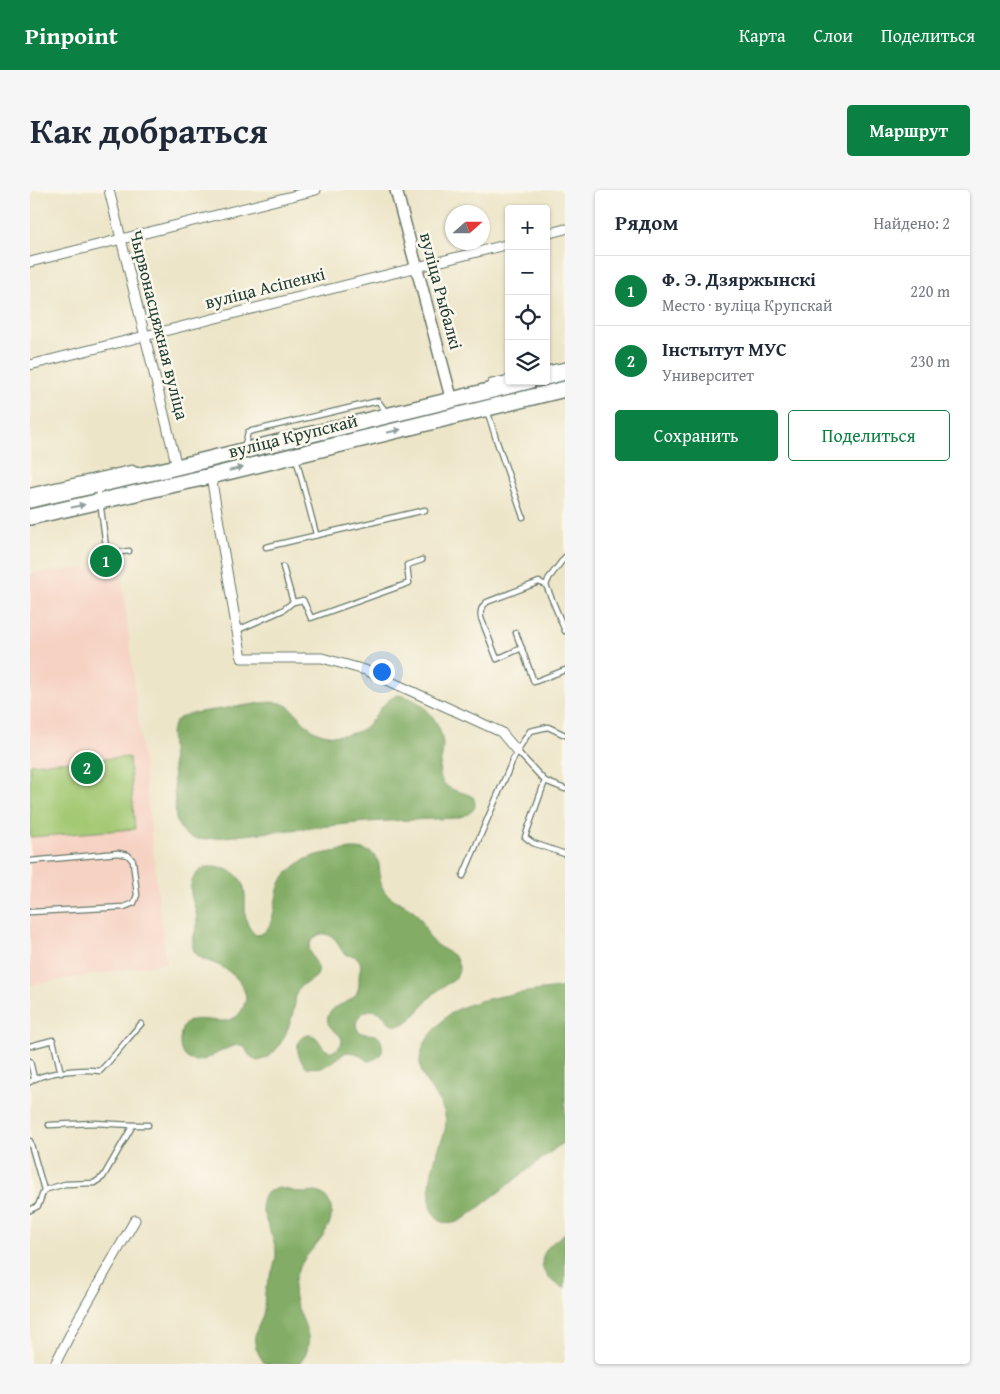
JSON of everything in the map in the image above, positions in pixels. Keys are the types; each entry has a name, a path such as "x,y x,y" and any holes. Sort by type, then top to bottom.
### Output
{"main road":[{"name":"вуліца Крупскай","path":"30,517 211,476 295,454 487,409 564,376"},
{"path":"550,377 564,376"},
{"name":"вуліца Крупскай","path":"30,500 177,467 513,385"}],"street":[{"name":"Чырвонасцяжная вуліца","path":"109,190 177,467"},
{"path":"30,262 316,190"},
{"name":"вуліца Рыбалкі","path":"396,190 452,401"},
{"path":"550,233 565,229"},
{"name":"вуліца Асіпенкі","path":"30,365 505,245"},
{"path":"211,476 242,658 322,658 365,670 501,732 517,751"},
{"path":"54,1364 135,1220"}],"lane":[{"path":"550,371 564,376"},
{"path":"485,392 491,382 505,379"},
{"path":"487,409 496,442 523,517"},
{"path":"295,454 316,534"},
{"path":"30,491 132,468 144,474"},
{"path":"98,485 107,554 129,551"},
{"path":"266,546 425,510"},
{"path":"546,585 565,557"},
{"path":"236,631 283,610 293,602 303,600 311,618 409,583 407,565 422,560"},
{"path":"283,567 293,602"},
{"path":"522,648 497,659 480,611 487,602 539,582 546,585 565,632"},
{"path":"516,633 534,682 565,670"},
{"path":"463,876 517,751 530,731 548,727 565,734"},
{"path":"517,751 545,781 565,789"},
{"path":"545,781 524,837 533,843 565,854"},
{"path":"30,860 118,853 128,855 134,861 137,896 134,903 124,907 30,912"},
{"path":"30,1061 32,1080 61,1072 90,1069 100,1071 141,1024"},
{"path":"30,1046 53,1040 61,1072"},
{"path":"49,1125 94,1123 148,1125"},
{"path":"44,1190 66,1184 94,1183 103,1177 132,1124"},
{"path":"30,1141 44,1190 38,1206 30,1210"}],"shaded area":[{"path":"121,566 166,963 30,985 30,573"}],"green space":[{"path":"398,695 407,697 423,706 435,720 442,737 443,746 440,777 448,787 473,797 475,806 468,814 456,818 366,822 206,839 190,837 183,833 176,819 171,732 176,721 181,717 193,713 272,702 285,704 317,732 337,736 365,728 391,698"},
{"path":"129,757 135,829 30,837 30,764"},
{"path":"351,849 364,850 373,854 377,859 383,889 388,895 414,911 421,919 434,943 456,959 459,969 455,979 435,993 403,1024 393,1025 381,1013 373,1010 361,1014 356,1025 358,1030 379,1037 381,1040 382,1051 376,1059 368,1061 356,1053 346,1052 324,1066 307,1067 298,1053 298,1043 304,1036 310,1035 314,1036 329,1051 338,1048 342,1043 342,1039 329,1025 328,1016 336,1007 352,999 359,988 360,961 355,956 345,954 331,936 321,934 311,941 309,946 317,964 317,976 298,989 295,1006 286,1032 272,1054 265,1059 257,1061 249,1055 244,1046 237,1045 204,1060 188,1059 182,1052 180,1045 181,1033 185,1024 191,1020 200,1019 228,1020 237,1016 243,1008 246,999 241,984 232,974 217,964 199,956 194,951 193,944 197,915 191,888 194,877 201,870 209,867 223,868 235,874 244,888 246,921 256,935 263,933 268,928 279,887 292,869 311,857"},
{"path":"565,987 565,1141 465,1218 452,1223 441,1221 431,1206 430,1188 446,1121 442,1106 421,1071 420,1058 425,1042 445,1018 469,1005 502,996"},
{"path":"279,1188 302,1193 320,1193 328,1200 332,1212 323,1236 302,1263 295,1279 295,1299 308,1336 306,1354 299,1364 265,1364 255,1344 256,1333 264,1312 265,1292 276,1255 272,1235 264,1215 263,1198 268,1192"},
{"path":"565,1233 565,1288 554,1283 546,1275 542,1264 547,1249"}],"place":[{"name":"Ф. Э. Дзяржынскі","path":"106,561"},
{"name":"Інстытут МУС","path":"87,768"}]}
